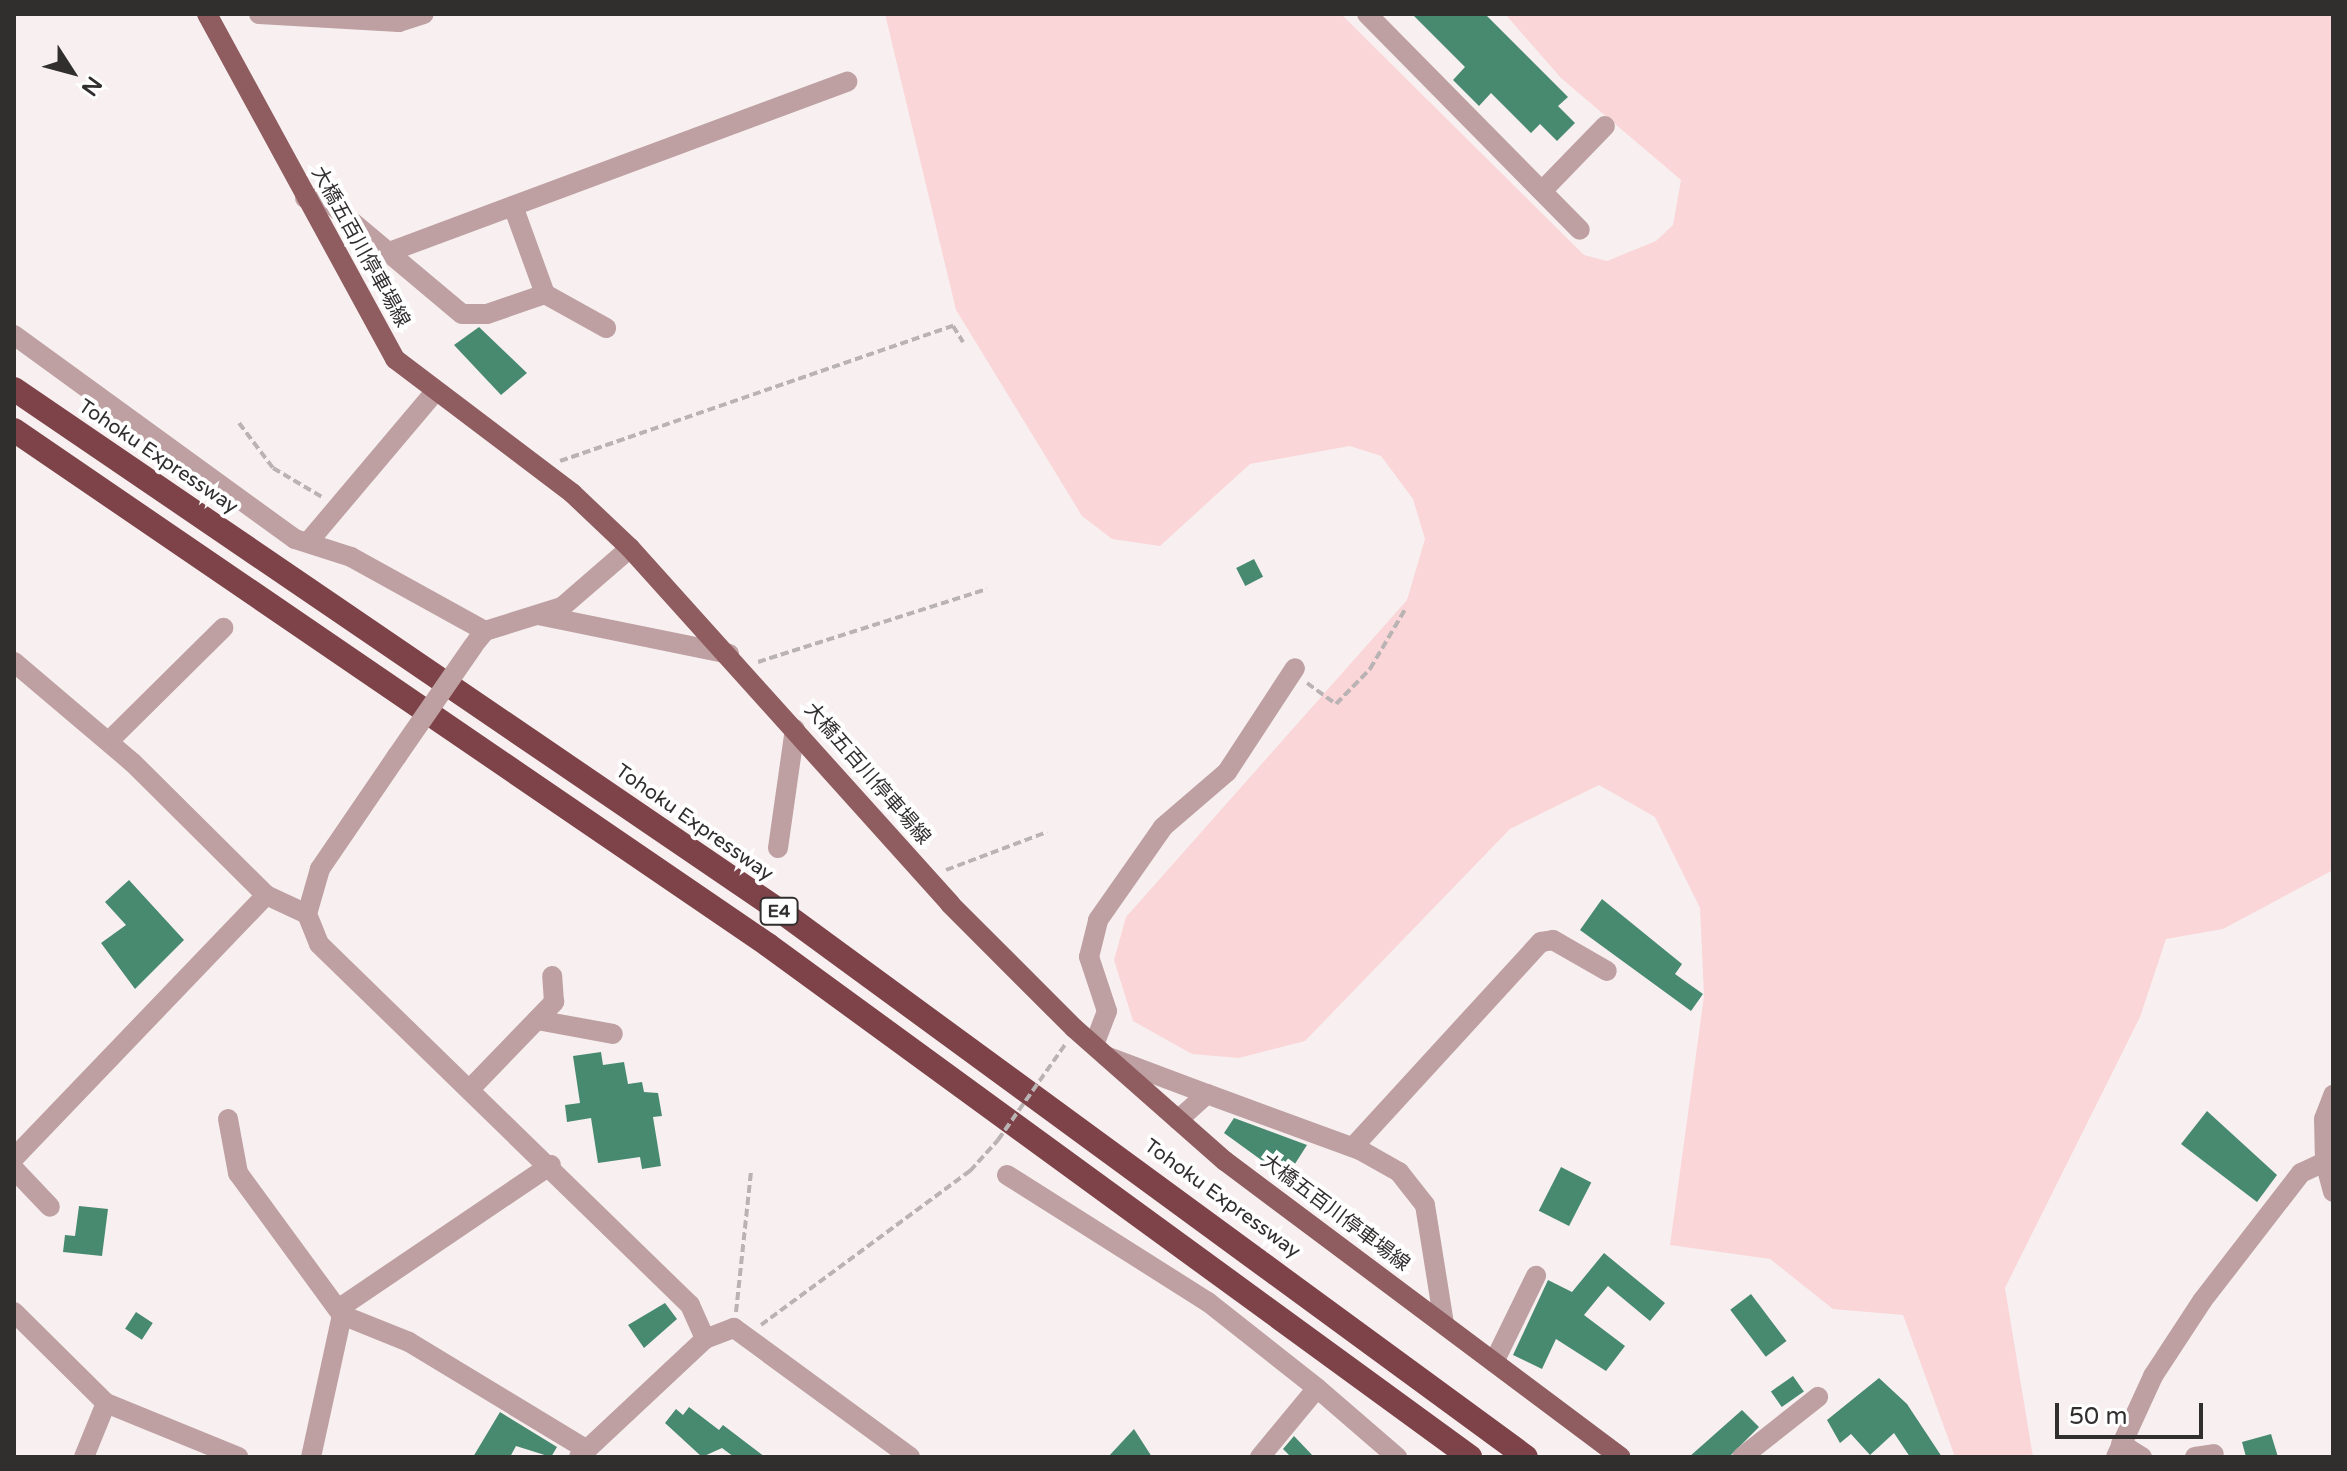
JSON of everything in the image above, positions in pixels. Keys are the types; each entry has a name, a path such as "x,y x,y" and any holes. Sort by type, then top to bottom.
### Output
{"highway":[{"name":"Tohoku Expressway","path":"14,389 786,915 1526,1457"},
{"name":"E4","path":"14,430 768,945 1470,1457"}],"main road":[{"name":"大橋五百川停車場線","path":"207,14 395,359 434,393 538,469 630,548 930,881 1100,1050 1178,1120 1620,1457"}],"street":[{"path":"259,14 339,22 399,22 424,14"},
{"path":"1367,14 1580,230"},
{"path":"389,252 847,82"},
{"path":"1543,190 1605,126"},
{"path":"305,198 326,200 462,314 487,314 545,294"},
{"path":"513,206 545,294 606,328"},
{"path":"14,335 285,532 309,541 479,638"},
{"path":"309,541 434,393"},
{"path":"630,548 562,607 479,638 320,869 307,914 319,944 551,1165 690,1305 705,1339"},
{"path":"538,615 735,661"},
{"path":"109,741 223,628"},
{"path":"14,662 109,741 266,895 307,914"},
{"path":"1295,668 1227,772 1163,827 1098,920 1089,957 1107,1011 1100,1050 1207,1094 1353,1147 1399,1172 1425,1205 1444,1324"},
{"path":"778,848 795,729"},
{"path":"14,1158 266,895"},
{"path":"1353,1147 1541,942 1553,940 1607,971"},
{"path":"471,1088 554,1002 552,976"},
{"path":"537,1020 613,1034"},
{"path":"1178,1120 1207,1094"},
{"path":"2333,1095 2324,1119 2325,1162 2333,1192"},
{"path":"228,1119 238,1173 340,1312 409,1342 582,1453 705,1339 741,1332 910,1457"},
{"path":"2142,1457 2119,1450 2202,1301 2301,1173 2325,1162"},
{"path":"311,1457 340,1312 551,1165"},
{"path":"14,1169 50,1207"},
{"path":"1007,1175 1208,1302 1317,1388 1397,1457"},
{"path":"1494,1362 1536,1276"},
{"path":"14,1312 106,1403 238,1457"},
{"path":"1260,1457 1317,1388"},
{"path":"1742,1457 1818,1397"},
{"path":"84,1457 106,1403"}],"path":[{"path":"538,469 953,326 963,342"},
{"path":"239,423 273,468 338,506"},
{"path":"735,661 987,589"},
{"path":"1295,668 1316,695 1336,704 1370,669 1406,608"},
{"path":"930,881 951,866 1047,832"},
{"path":"741,1332 970,1171 998,1140 1067,1042"},
{"path":"741,1332 751,1171"}],"shaded area":[{"path":"885,14 1341,14 1584,255 1607,261 1656,241 1673,225 1681,180 1561,78 1505,14 2333,14 2333,870 2223,929 2166,939 2140,1017 2005,1288 2033,1457 1955,1457 1903,1315 1833,1309 1770,1259 1670,1245 1704,996 1700,908 1655,817 1599,785 1510,829 1305,1041 1239,1058 1192,1054 1133,1021 1114,960 1126,917 1407,600 1425,539 1413,499 1381,456 1350,446 1250,464 1160,546 1112,539 1082,516 956,310"}],"building":[{"path":"1412,14 1485,14 1568,97 1558,106 1575,123 1557,141 1540,124 1531,133 1491,93 1479,106 1453,80 1465,67"},
{"path":"479,327 527,373 501,395 454,345"},
{"path":"1254,559 1263,577 1245,586 1236,568"},
{"path":"129,880 184,940 135,989 101,943 126,925 105,902"},
{"path":"1602,899 1682,964 1675,974 1703,994 1691,1011 1580,930"},
{"path":"601,1052 603,1065 624,1062 628,1084 642,1082 644,1092 658,1093 662,1116 653,1117 661,1166 642,1169 640,1157 598,1163 591,1118 567,1122 565,1105 580,1103 573,1056"},
{"path":"2207,1111 2277,1175 2257,1202 2181,1144"},
{"path":"1234,1118 1307,1145 1286,1178 1224,1133"},
{"path":"1561,1167 1591,1182 1569,1226 1539,1211"},
{"path":"79,1206 108,1209 102,1256 63,1252 65,1235 75,1236"},
{"path":"1604,1253 1665,1303 1650,1321 1608,1286 1584,1315 1625,1346 1606,1371 1556,1339 1542,1369 1513,1355 1548,1280 1572,1292"},
{"path":"1751,1294 1787,1341 1766,1357 1730,1310"},
{"path":"665,1303 677,1319 644,1348 628,1325"},
{"path":"136,1312 153,1323 142,1340 125,1329"},
{"path":"1793,1376 1804,1392 1782,1407 1771,1391"},
{"path":"1879,1378 1907,1404 1942,1457 1910,1457 1894,1433 1870,1455 1851,1434 1840,1443 1827,1420"},
{"path":"689,1407 719,1430 723,1425 765,1457 734,1457 722,1448 702,1457 665,1423 676,1409 683,1415"},
{"path":"1742,1410 1759,1427 1729,1457 1689,1457"},
{"path":"500,1412 557,1447 551,1457 516,1446 510,1457 473,1457"},
{"path":"1134,1429 1152,1457 1108,1457"},
{"path":"2271,1434 2278,1457 2246,1457 2242,1442"},
{"path":"1294,1436 1314,1457 1291,1457 1283,1449"}]}
